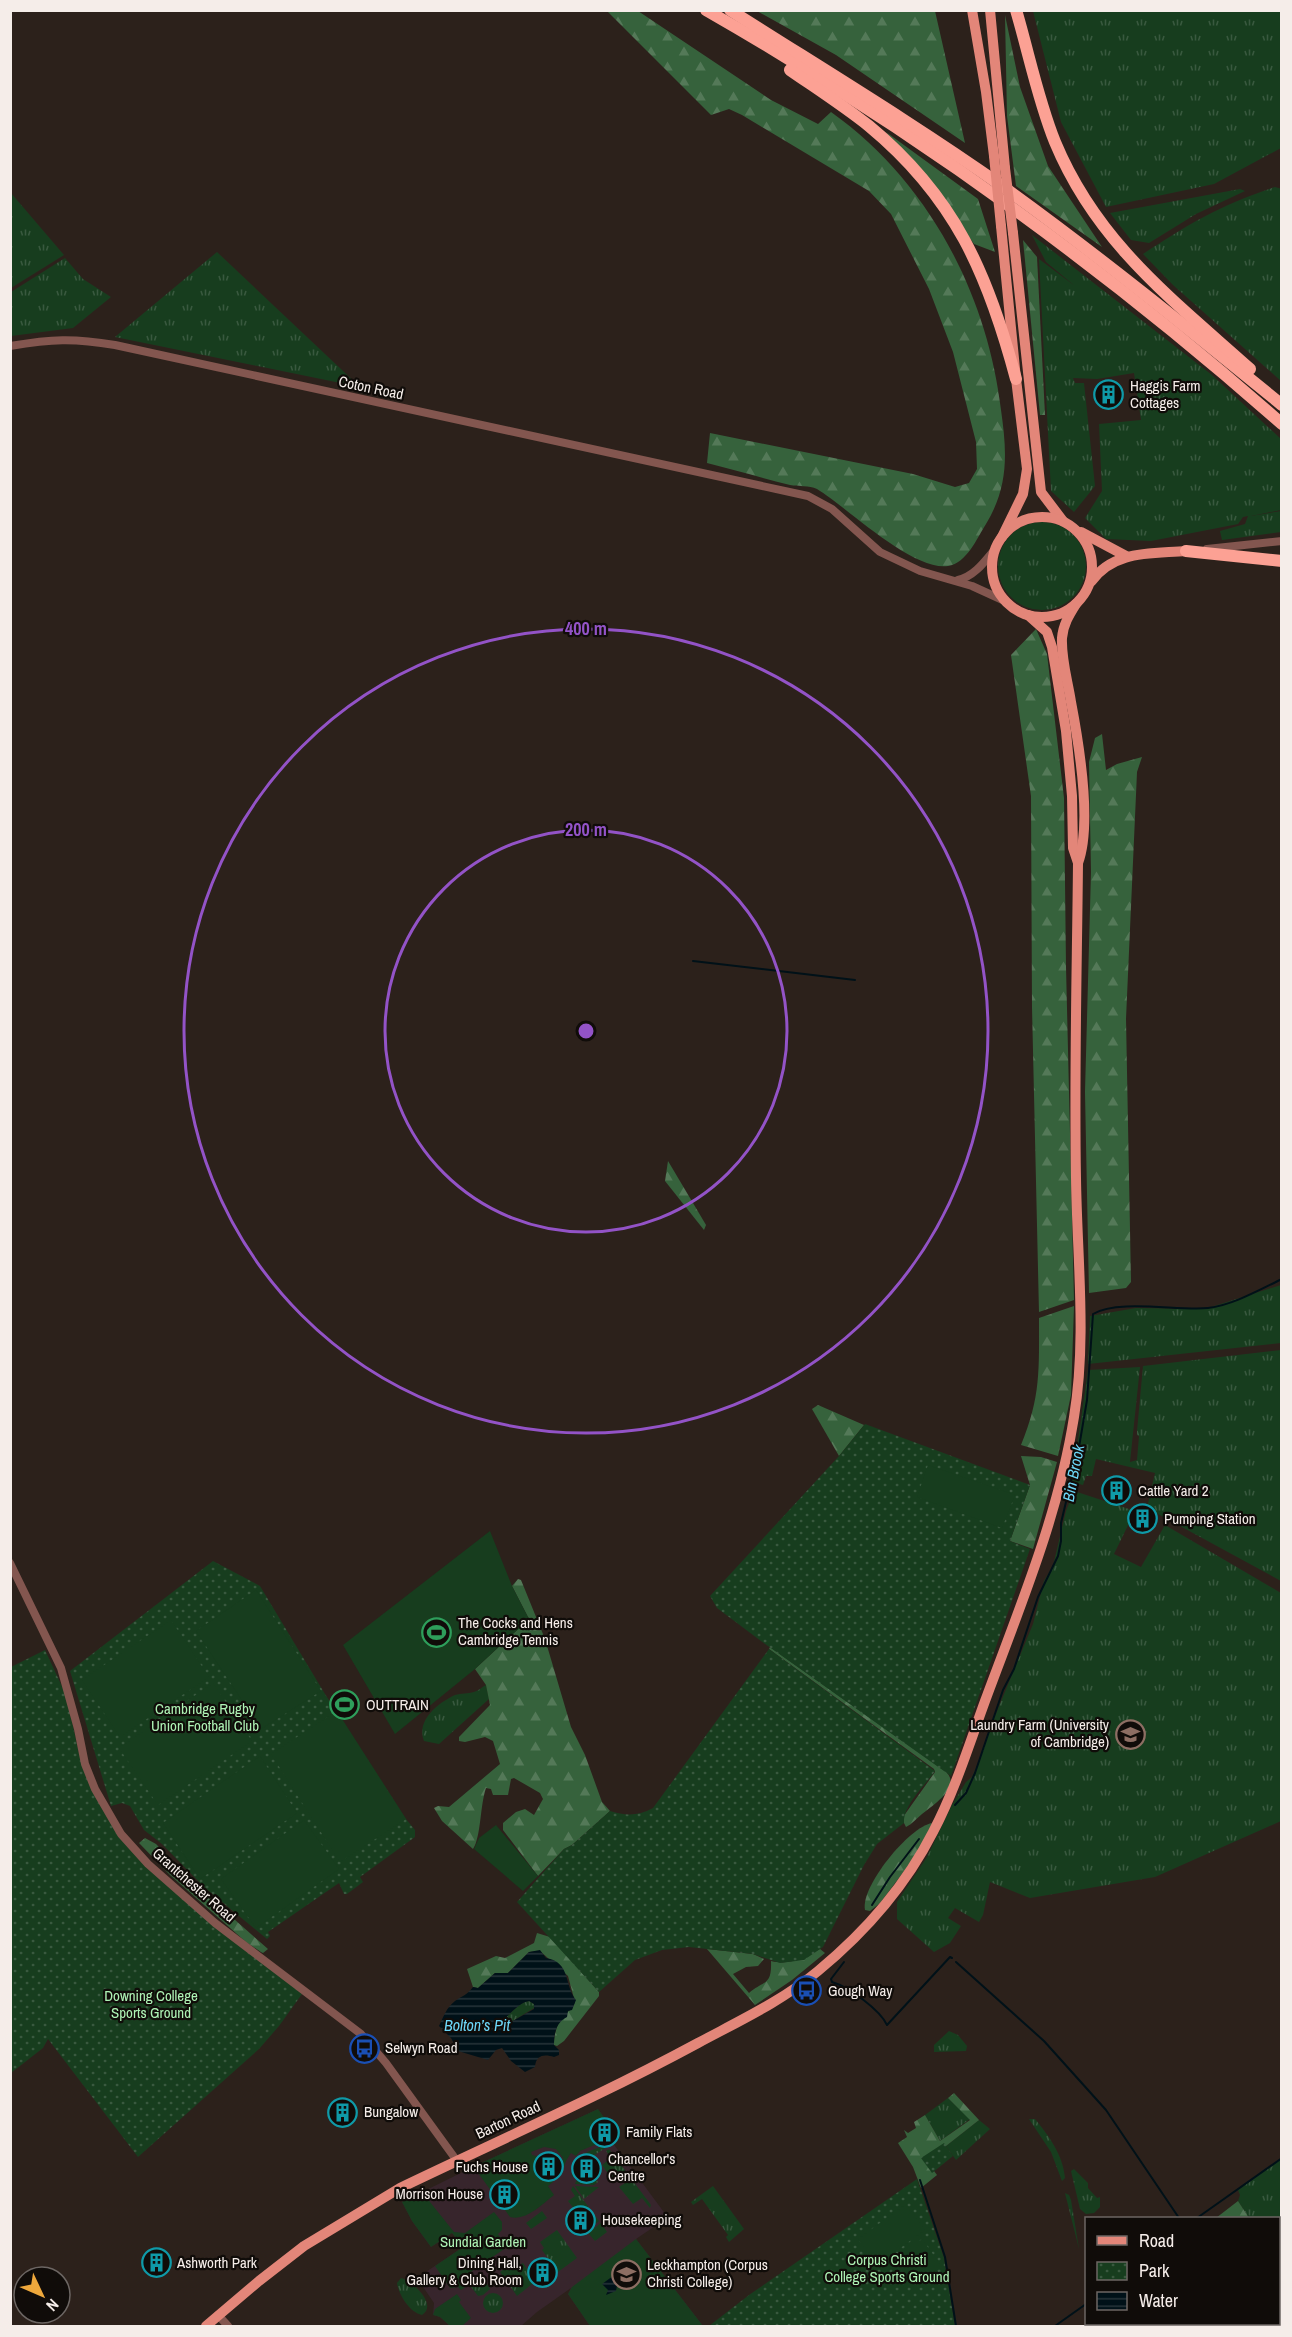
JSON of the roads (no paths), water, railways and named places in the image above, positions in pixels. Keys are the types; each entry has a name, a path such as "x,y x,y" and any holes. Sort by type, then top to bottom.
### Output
{"highway":[{"path":"730,10 946,147 1000,185 1133,284 1281,403"},
{"path":"1016,10 1052,132 1070,173 1091,209 1121,250 1271,388 1281,403"},
{"path":"709,12 869,126 907,162 933,191 965,240 983,277 1003,330 1016,379"},
{"path":"709,12 838,90 939,156 1022,215 1174,331 1281,424"},
{"path":"1186,551 1281,561"}],"main road":[{"path":"972,10 994,156 1016,379 1027,459 1027,478 1023,494 996,548 992,566 993,578 999,593 1007,602 1028,615 1047,632 1052,647 1066,731 1072,796 1073,848 1078,863"},
{"path":"990,10 1041,492 1063,521"},
{"path":"1002,537 1011,528 1030,518 1048,517 1063,521 1126,556"},
{"path":"1078,531 1088,544 1092,558 1093,567 1089,585"},
{"path":"1078,863 1084,848 1081,772 1063,657 1062,637 1066,621 1100,570 1126,556 1186,551"},
{"path":"1028,615 1053,616 1076,604"},
{"name":"Barton Road","path":"206,2326 286,2260 324,2233 400,2188 639,2075 765,2008 814,1975 866,1927 892,1895 923,1850 937,1825 957,1777 1019,1609 1060,1486 1075,1415 1079,1356 1074,1038 1078,863"}],"street":[{"name":"Coton Road","path":"10,346 62,339 103,343 808,496 832,509 880,552 920,571 972,586 1007,602"},
{"path":"1186,551 1281,542"},
{"path":"954,580 966,578 973,573 996,548"},
{"name":"Grantchester Road","path":"10,1563 61,1668 85,1764 95,1789 121,1834 148,1864 215,1923 361,2034 386,2063 457,2161"},
{"path":"218,2316 228,2326"}],"water":[{"name":"Bolton’s Pit","path":"540,1950 546,1958 560,1964 576,2000 572,2010 568,2011 567,2017 560,2022 555,2032 554,2045 559,2050 559,2055 541,2056 535,2067 525,2072 511,2061 502,2048 496,2050 488,2060 458,2051 451,2038 439,2026 447,2009 473,1987 478,1988 495,1973 508,1973 529,1952","holes":["529,2001 534,2004 534,2009 507,2022 506,2018 520,2005"]},
{"path":"616,2276 621,2285 617,2286 616,2291 606,2295 608,2290 602,2284"}],"waterway":[{"path":"693,961 855,980"},
{"name":"Bin Brook","path":"955,1805 966,1793 975,1773 1038,1597 1058,1556 1061,1523 1079,1447 1087,1400 1093,1314 1117,1307 1132,1306 1208,1308 1227,1304 1282,1279"},
{"name":"Bin Brook","path":"872,1905 919,1839"},
{"name":"Bin Brook","path":"844,1962 831,1979 832,1982 863,2000 878,2013 887,2025 950,1957 952,1958"},
{"path":"956,1962 1044,2041 1106,2110 1178,2217"},
{"path":"1198,2217 1282,2158"},
{"name":"Bin Brook","path":"920,2180 945,2257 956,2326"},
{"path":"1055,2326 1085,2305"}],"place":[{"name":"Haggis Farm Cottages","path":"1109,395"},
{"name":"Cattle Yard 2","path":"1117,1491"},
{"name":"Pumping Station","path":"1143,1519"},
{"name":"The Cocks and Hens Cambridge Tennis","path":"437,1632"},
{"name":"OUTTRAIN","path":"345,1705"},
{"name":"Laundry Farm (University of Cambridge)","path":"1130,1734"},
{"name":"Gough Way","path":"807,1991"},
{"name":"Selwyn Road","path":"364,2048"},
{"name":"Bungalow","path":"343,2112"},
{"name":"Family Flats","path":"605,2132"},
{"name":"Fuchs House","path":"549,2167"},
{"name":"Chancellor's Centre","path":"587,2168"},
{"name":"Morrison House","path":"504,2194"},
{"name":"Housekeeping","path":"581,2220"},
{"name":"Ashworth Park","path":"156,2263"},
{"name":"Dining Hall, Gallery & Club Room","path":"543,2272"},
{"name":"Leckhampton (Corpus Christi College)","path":"626,2274"}],"park label":[{"name":"Cambridge Rugby Union Football Club","path":"205,1718"},
{"name":"Downing College Sports Ground","path":"151,2004"},
{"name":"Sundial Garden","path":"483,2242"},
{"name":"Corpus Christi College Sports Ground","path":"887,2268"}]}
